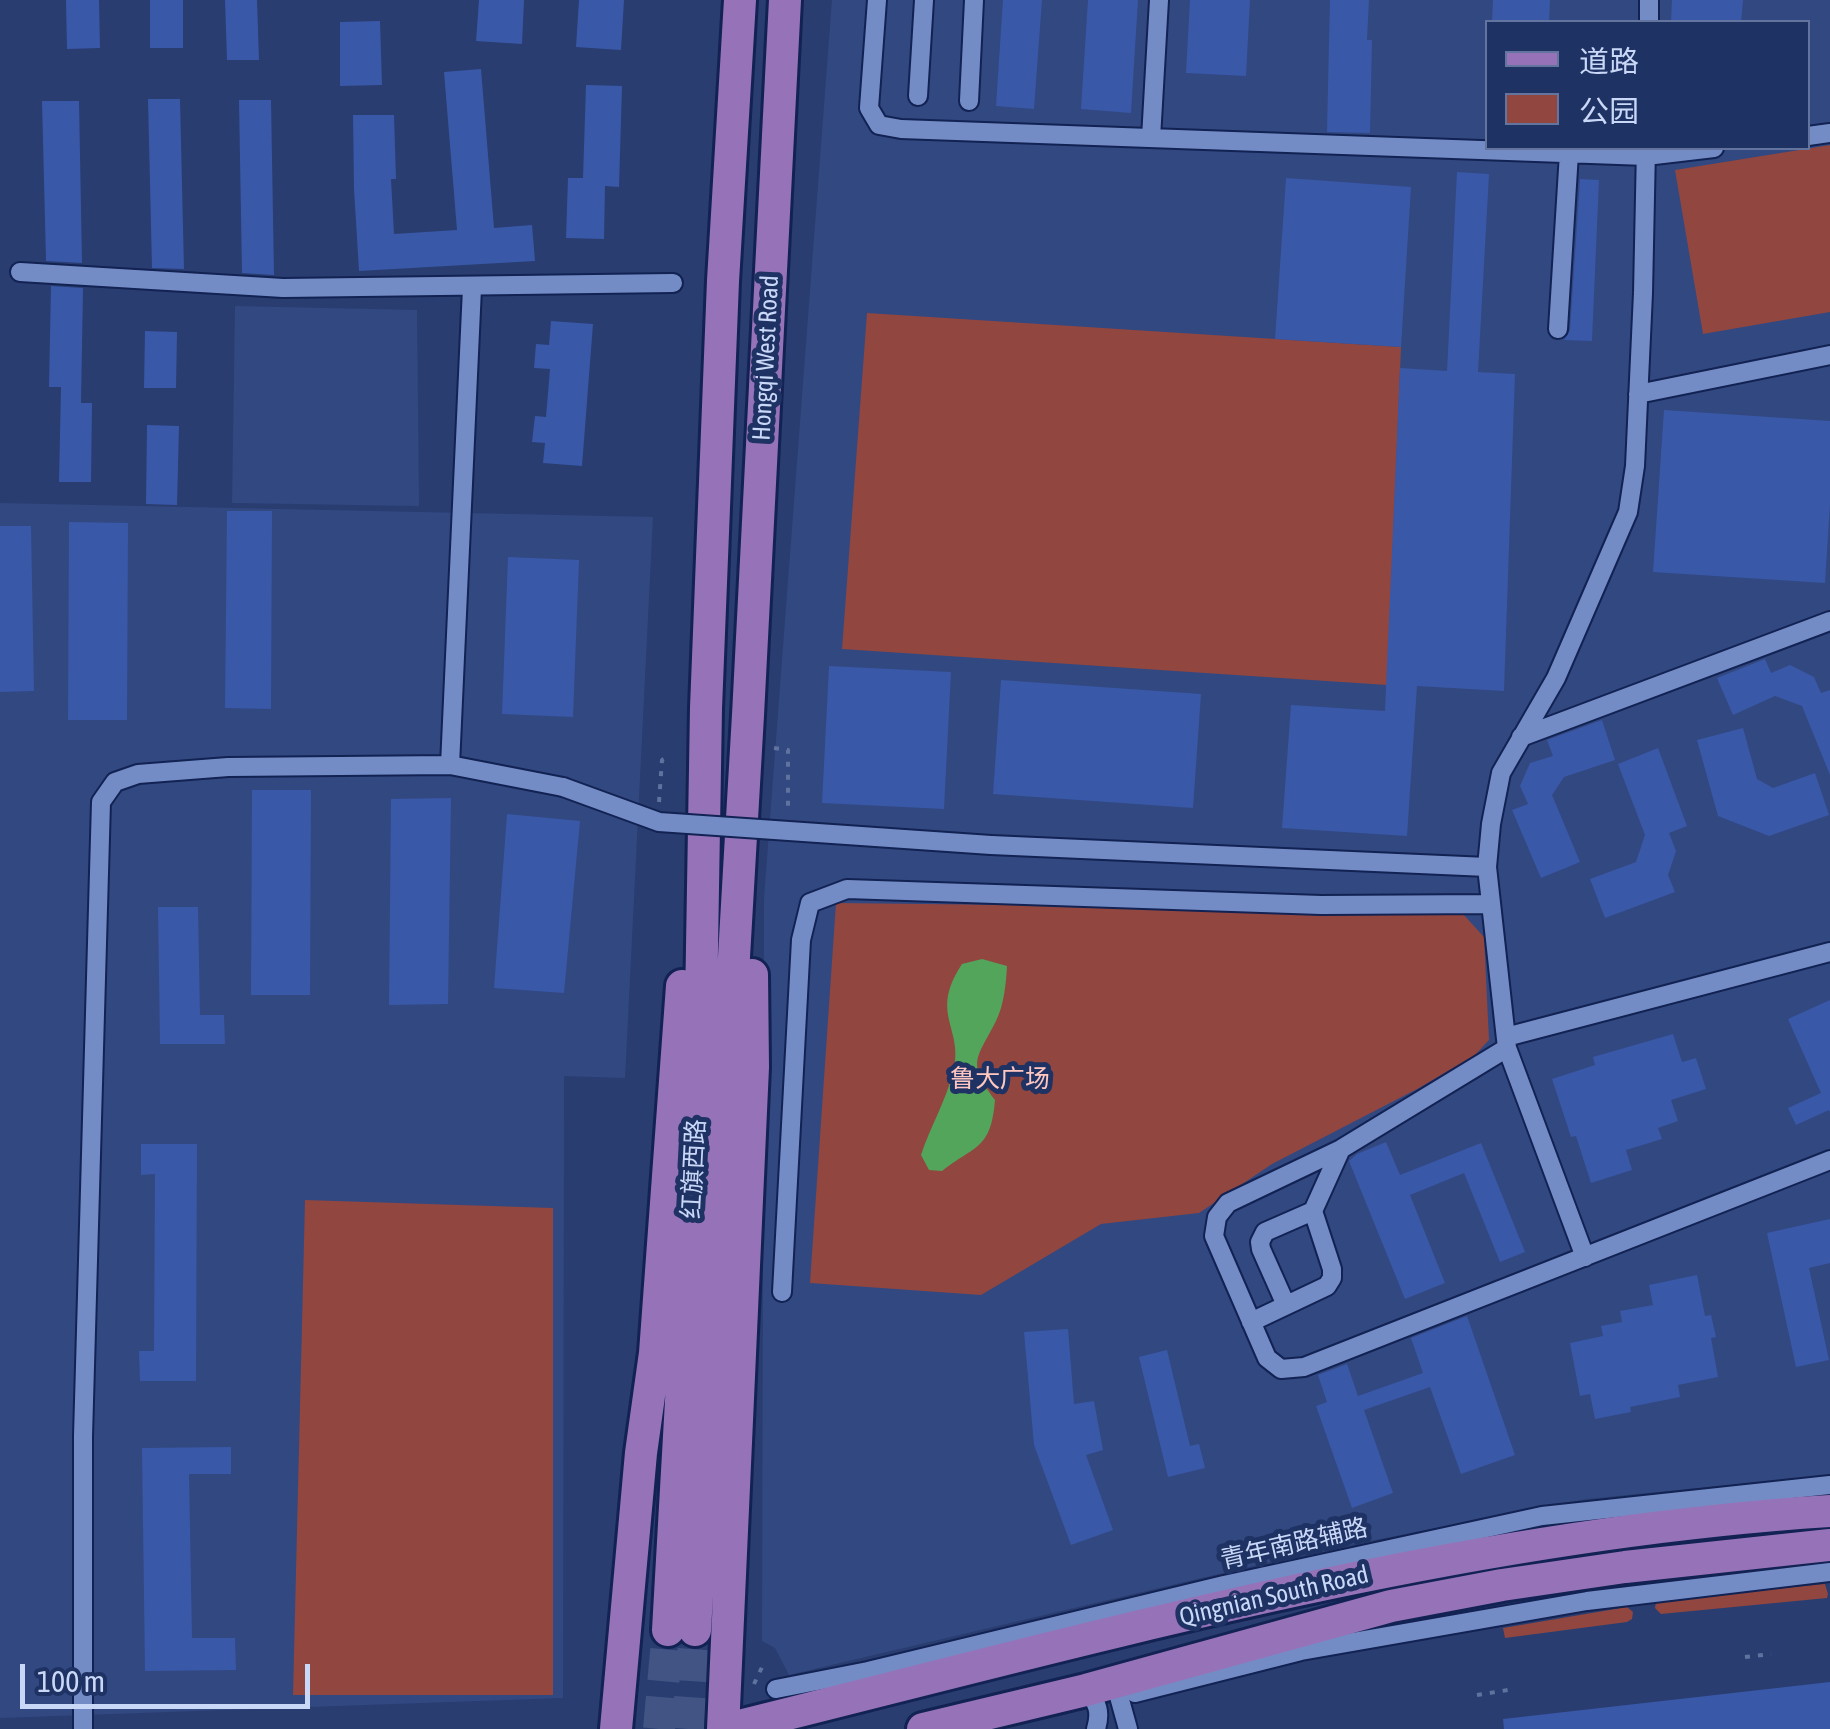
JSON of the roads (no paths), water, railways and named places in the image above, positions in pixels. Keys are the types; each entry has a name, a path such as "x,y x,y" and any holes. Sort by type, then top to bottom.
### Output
{"main road":[{"name":"Hongqi West Road","path":"706,708 723,282 740,0"},
{"name":"Hongqi West Road","path":"748,715 785,0"},
{"name":"红旗西路","path":"706,708 700,1067 681,1630 748,715"},
{"path":"616,1729 655,1353 675,1061 706,708"},
{"path":"725,1729 753,1067 748,715"},
{"name":"Qingnian South Road","path":"725,1729 1388,1570 1620,1532 1830,1512"},
{"name":"Qingnian South Road","path":"923,1729 1104,1693 1391,1606 1626,1567 1830,1545"}],"lane":[{"path":"877,0 869,108 879,125 901,129 1485,150"},
{"path":"918,96 924,0"},
{"path":"969,101 974,0"},
{"path":"1151,138 1159,0"},
{"path":"1485,150 1680,150"},
{"path":"1585,1257 1506,1042 1488,868 1500,773 1556,678 1628,512 1635,466 1646,152"},
{"path":"1558,329 1569,153"},
{"path":"20,272 283,288 673,284"},
{"path":"450,765 472,288"},
{"path":"1638,394 1830,355"},
{"path":"1521,737 1830,621"},
{"path":"83,1729 83,1436 101,802 115,782 138,774 228,767 450,765 564,787 658,822 991,844 1488,868"},
{"path":"782,1292 801,940 810,903 848,889 1321,905 1490,904"},
{"path":"1830,952 1506,1042 1341,1148 1228,1203 1216,1217 1214,1236 1266,1358 1281,1369 1304,1367 1830,1160"},
{"path":"1286,1305 1260,1242 1264,1232 1313,1210 1341,1148"},
{"path":"1251,1322 1327,1286 1332,1278 1313,1210"},
{"name":"青年南路辅路","path":"776,1689 868,1672 1224,1585 1542,1516 1830,1484"},
{"path":"984,1729 1104,1693 1301,1652 1568,1604 1830,1572"},
{"path":"1096,1729 1104,1693"},
{"path":"1104,1693 1128,1729"}],"tunnel":[{"path":"659,1729 668,1630"},
{"path":"688,1729 695,1630"}],"park label":[{"name":"鲁大广场","path":"1000,1079"}]}
